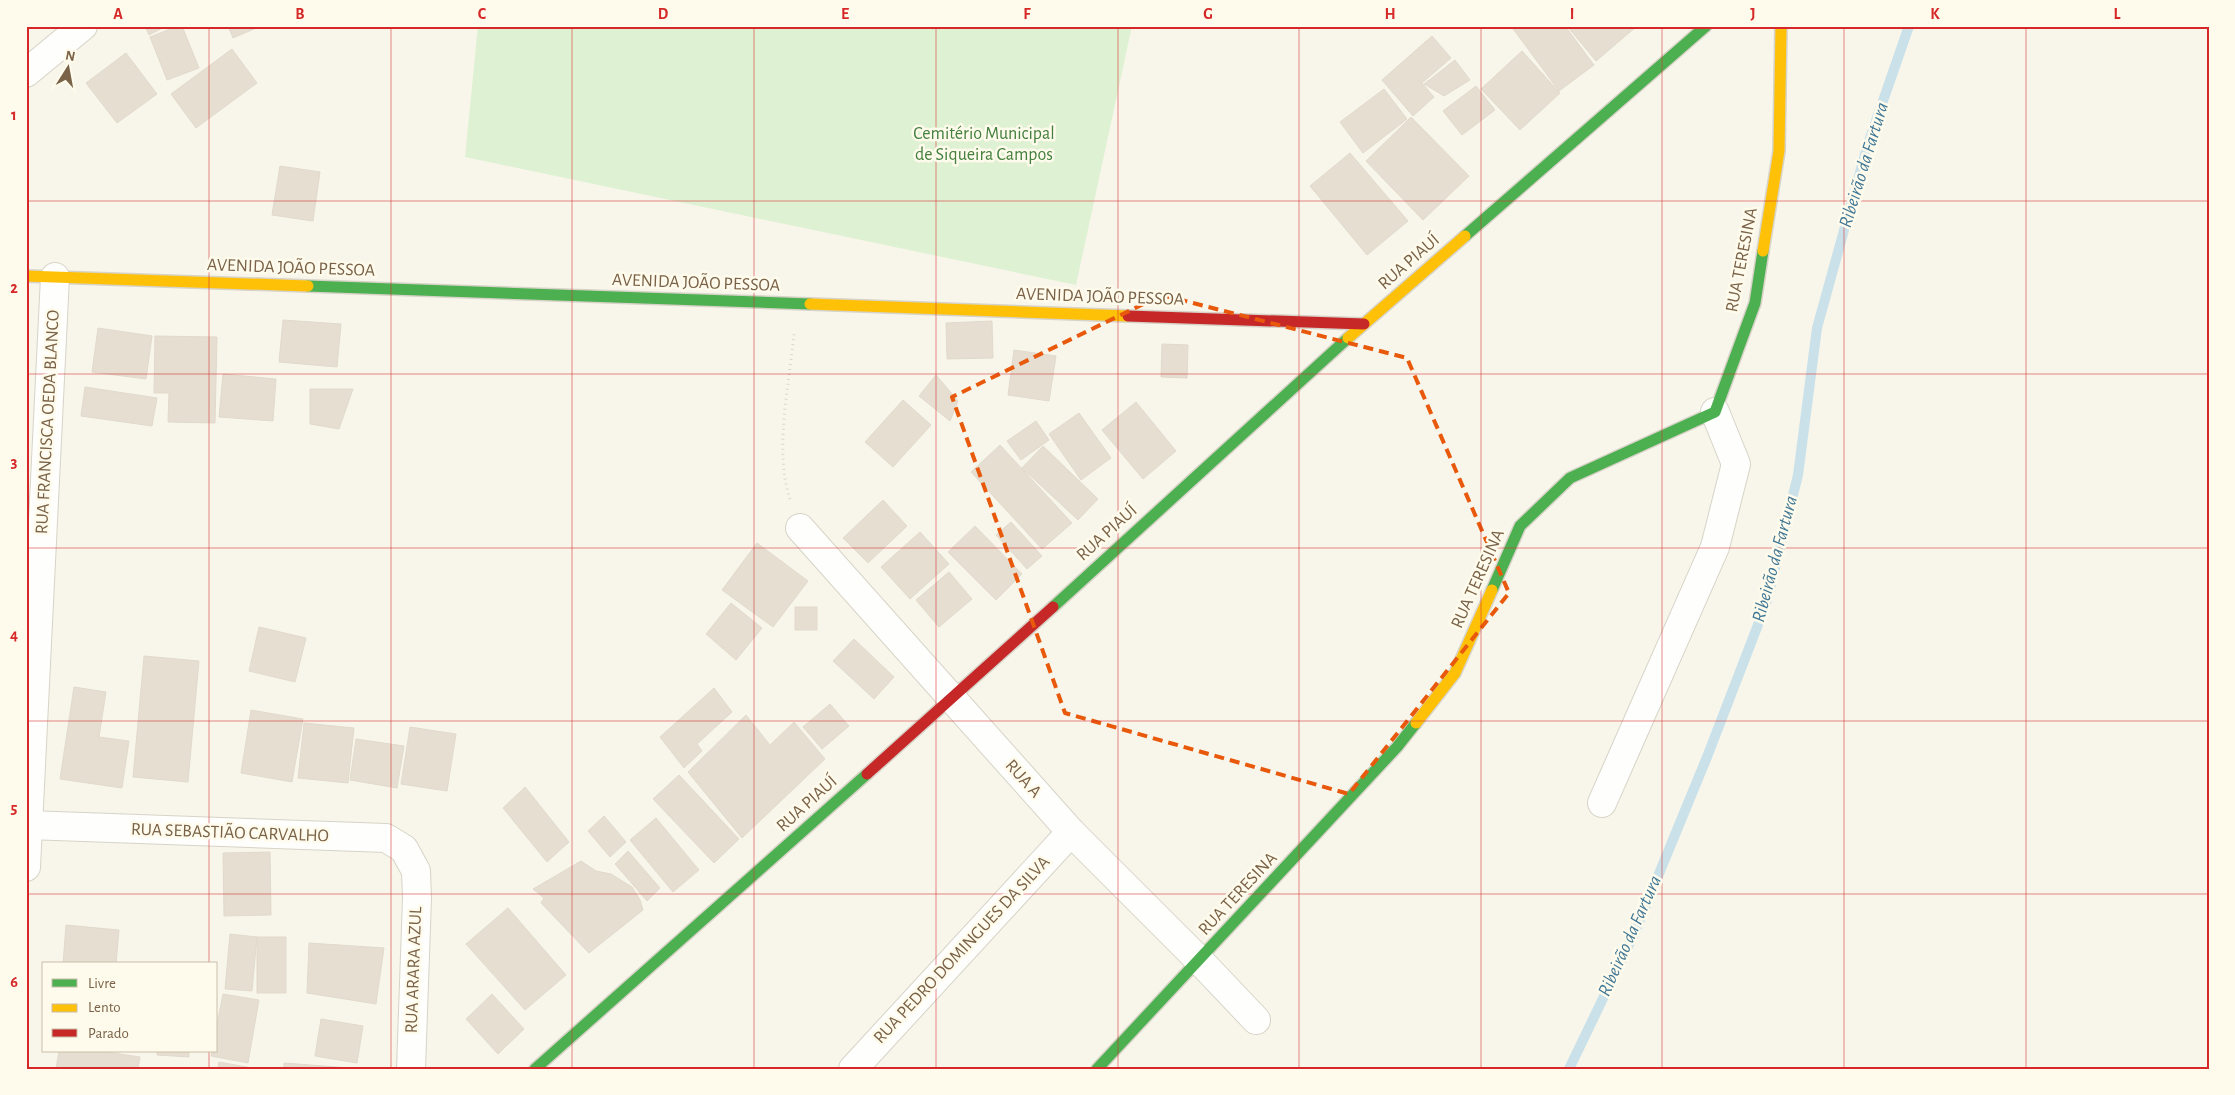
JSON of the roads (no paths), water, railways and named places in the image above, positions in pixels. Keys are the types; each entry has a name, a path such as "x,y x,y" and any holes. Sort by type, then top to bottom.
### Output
{"street":[{"path":"26,73 83,26"},
{"name":"RUA PIAUÍ","path":"535,1069 952,698 1364,324 1706,26"},
{"name":"RUA TERESINA","path":"1098,1069 1398,747 1455,674 1520,526 1570,478 1716,412 1755,303 1779,151 1781,26"},
{"name":"AVENIDA JOÃO PESSOA","path":"26,276 1364,324"},
{"name":"RUA FRANCISCA OEDA BLANCO","path":"26,867 55,277"},
{"path":"1602,803 1715,547 1736,464 1716,412"},
{"name":"RUA A","path":"800,528 1071,832 1256,1020"},
{"name":"RUA SEBASTIÃO CARVALHO","path":"28,825 386,838 404,848 416,871"},
{"name":"RUA PEDRO DOMINGUES DA SILVA","path":"853,1069 1071,832"},
{"name":"RUA ARARA AZUL","path":"411,1069 416,871"}],"waterway":[{"name":"Ribeirão da Fartura","path":"1569,1069 1635,932 1707,757 1766,604 1798,475 1817,328 1867,147 1909,26"}],"park label":[{"name":"Cemitério Municipal de Siqueira Campos","path":"984,144"}]}
